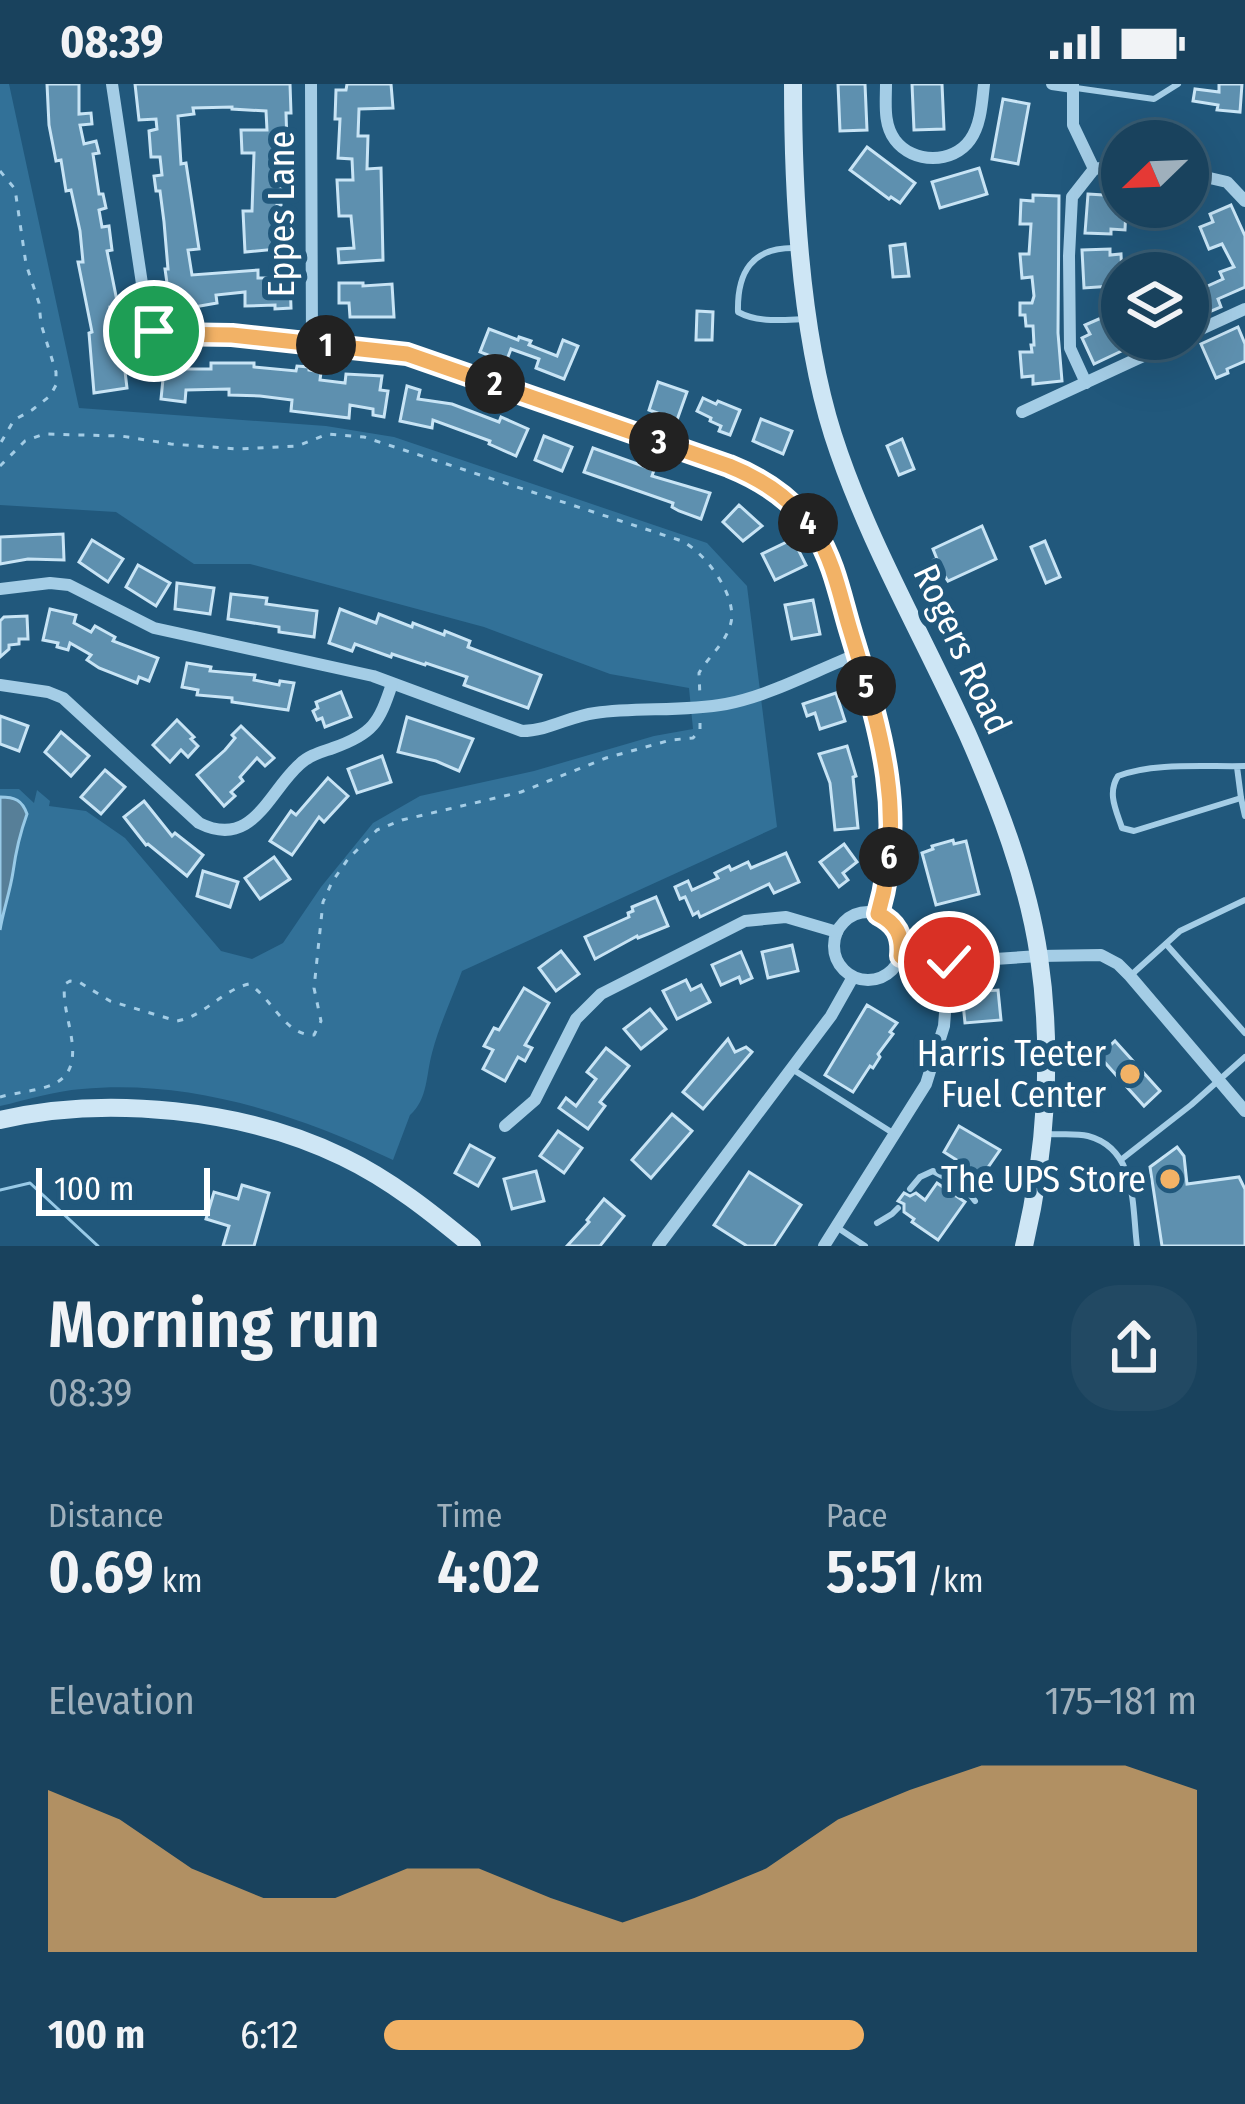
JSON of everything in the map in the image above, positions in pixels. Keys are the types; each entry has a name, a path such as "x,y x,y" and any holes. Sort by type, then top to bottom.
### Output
{"main road":[{"name":"Rogers Road","path":"793,84 800,248 808,318 832,434 859,505 993,795 1039,956 1043,1134 1035,1203 1024,1246"},
{"path":"0,1120 57,1110 122,1108 189,1114 278,1132 344,1157 385,1179 472,1246"}],"street":[{"path":"112,84 147,317 154,331 390,351 423,359 729,466 761,481 789,502 822,543 832,568 887,761 892,832 878,914"},
{"name":"Eppes Lane","path":"311,84 311,343"},
{"path":"886,84 886,117 893,138 906,151 926,158 961,151 974,135 984,84"},
{"path":"1052,84 1073,86 1073,125 1094,169"},
{"path":"1086,383 1070,348 1072,197 1094,169 1101,168"},
{"path":"1209,178 1227,182 1245,201"},
{"path":"1209,326 1245,309"},
{"path":"1022,412 1135,360"},
{"path":"0,589 63,583 154,628 359,672 522,731 596,712 734,702 858,654"},
{"path":"0,686 63,698 199,823 226,831 251,821 304,760 370,730 383,712 392,684"},
{"path":"878,914 900,935 901,956 882,977 862,980 844,971 835,953 837,932 854,915 878,914"},
{"path":"505,1126 535,1100 576,1019 601,994 745,921 786,917 837,932"},
{"path":"901,956 949,962 1101,955 1130,976 1245,1111"},
{"path":"824,1246 926,1084 944,1026 949,962"},
{"path":"658,1246 831,1016 853,976"}],"lane":[{"path":"1073,86 1154,99 1178,84"},
{"path":"800,248 762,252 751,262 738,298 739,312 749,318 808,318"},
{"path":"1241,798 1133,831 1123,828 1112,787 1118,776 1136,770 1241,766 1245,816"},
{"path":"1130,976 1180,931 1245,900"},
{"path":"1166,944 1245,1033"},
{"path":"1122,1159 1245,1058"},
{"path":"792,1069 896,1135"},
{"path":"1043,1134 1089,1136 1122,1159 1128,1170 1137,1246"},
{"path":"910,1189 933,1171 965,1188 975,1201"},
{"path":"877,1222 898,1208"},
{"path":"837,1227 865,1246"}],"path":[{"path":"0,171 15,189 21,241 56,372 50,396 14,420 0,444"},
{"path":"0,466 25,441 44,434 121,436 238,449 297,446 328,434 364,437 682,541 702,554 727,593 733,616 729,632 699,673 700,730 693,738 606,758 521,792 402,820 370,836 332,882 323,902 314,988 321,1021 314,1035 295,1032 265,995 249,984 177,1022 110,1001 70,981 63,990 73,1047 70,1068 53,1084 0,1097"}],"shaded area":[{"path":"0,84 9,84 79,408 326,426 394,437 707,543 747,586 777,827 462,971 435,1043 423,1094 393,1160 280,1115 163,1089 72,1090 0,1106 0,789 19,789 34,803 37,790 50,801 49,806 86,811 125,838 221,951 252,959 283,943 373,823 420,796 693,729 689,688 610,674 484,627 250,564 194,564 116,512 0,505"},
{"path":"0,797 17,800 27,814 0,930"}],"building":[{"path":"47,84 79,84 79,114 91,113 92,124 80,125 84,144 96,141 99,153 93,154 106,208 99,210 102,227 109,226 112,250 107,251 118,306 110,307 115,330 120,329 127,388 94,393 92,332 78,262 83,262 80,231 61,160 56,161"},
{"path":"135,84 290,84 287,143 273,143 274,162 286,162 286,186 281,186 281,205 273,220 274,239 287,238 288,248 245,252 243,211 252,211 254,153 242,153 241,130 267,130 266,111 193,108 194,114 178,116 181,164 186,163 199,249 188,250 192,275 258,270 258,278 290,278 291,308 245,306 245,292 216,295 217,303 183,309 181,295 169,297 164,222 154,176 162,175 160,157 151,157 149,131 157,129 156,119 139,120"},
{"path":"347,84 391,84 393,108 359,109 358,136 368,136 367,169 381,168 383,260 339,263 338,249 354,248 351,216 339,216 337,180 353,180 352,159 338,158 340,119 335,119 336,90 346,90"},
{"path":"838,84 865,84 867,130 840,131"},
{"path":"912,84 942,84 944,129 914,130"},
{"path":"1219,84 1242,84 1240,112 1193,101 1195,89 1219,92"},
{"path":"1003,99 1029,104 1018,164 992,159"},
{"path":"867,147 915,183 900,203 850,170"},
{"path":"979,168 987,194 940,208 932,182"},
{"path":"1088,194 1101,195 1101,228 1125,230 1085,233"},
{"path":"1033,195 1059,196 1062,381 1033,384 1033,376 1022,377 1020,352 1032,352 1034,345 1033,326 1026,326 1025,315 1020,315 1020,303 1032,303 1034,296 1032,277 1022,278 1020,254 1029,254 1031,224 1020,224 1021,200 1033,201"},
{"path":"1231,205 1245,236 1245,287 1218,299 1221,307 1209,312 1209,285 1223,279 1220,272 1234,267 1222,244 1209,249 1200,228 1209,228 1210,214"},
{"path":"905,244 909,276 893,277 890,246"},
{"path":"1110,249 1101,252 1101,287 1084,288 1082,250"},
{"path":"339,283 392,284 394,317 350,317 349,303 339,303"},
{"path":"697,311 713,312 712,340 696,340"},
{"path":"1101,318 1102,360 1094,364 1082,338 1090,334 1085,325"},
{"path":"1238,327 1245,361 1216,378 1208,360 1209,340"},
{"path":"489,329 531,341 529,345 557,356 563,340 578,346 564,379 536,368 539,359 511,349 506,362 480,352"},
{"path":"211,363 254,363 254,367 296,371 297,366 309,367 321,372 320,380 345,383 346,374 382,376 380,390 388,391 384,417 373,415 373,409 350,405 349,418 291,411 292,400 229,395 229,389 186,390 185,402 161,399 164,369 211,369"},
{"path":"658,382 687,392 677,420 649,410"},
{"path":"407,386 420,390 418,399 452,404 499,422 501,417 528,429 516,456 433,420 432,428 400,421"},
{"path":"703,398 740,410 730,435 697,411"},
{"path":"761,419 792,431 783,454 753,441"},
{"path":"544,436 572,447 562,471 535,460"},
{"path":"902,439 914,469 899,475 887,446"},
{"path":"593,448 654,470 652,476 710,493 701,519 672,507 673,503 584,472"},
{"path":"739,505 762,526 743,541 723,522"},
{"path":"982,526 996,559 948,581 934,560 933,549"},
{"path":"63,534 64,560 0,564 0,537"},
{"path":"793,539 806,565 775,580 762,554"},
{"path":"92,540 123,559 108,582 79,562"},
{"path":"1045,541 1060,577 1046,583 1031,547"},
{"path":"138,565 170,583 156,606 126,587"},
{"path":"177,583 214,588 210,614 175,609"},
{"path":"231,594 317,611 314,637 228,619"},
{"path":"813,600 820,634 792,639 785,605"},
{"path":"50,609 76,615 74,623 91,632 95,626 115,637 113,641 158,658 149,681 139,677 137,683 99,668 87,660 91,655 70,643 68,650 43,640"},
{"path":"340,609 376,623 379,614 412,627 413,623 444,635 445,631 470,641 468,647 541,675 528,708 464,685 467,677 426,663 355,644 352,651 329,643"},
{"path":"27,616 28,639 9,645 0,657 0,621"},
{"path":"187,663 211,667 210,671 255,675 254,680 279,685 280,681 294,683 288,710 197,695 198,690 182,687"},
{"path":"341,692 351,717 325,727 313,711 318,708 316,702"},
{"path":"836,693 845,721 820,729 815,713 807,716 803,704"},
{"path":"0,716 28,726 19,751 0,744"},
{"path":"407,717 473,739 459,771 398,752"},
{"path":"177,720 198,746 188,757 181,750 170,762 153,745"},
{"path":"241,726 274,758 265,766 257,758 224,806 197,775 225,750"},
{"path":"61,732 89,756 71,776 45,752"},
{"path":"847,746 856,776 858,828 835,830 830,783 819,754"},
{"path":"382,756 391,782 357,793 348,769"},
{"path":"105,770 125,787 101,814 81,797"},
{"path":"328,778 348,796 324,822 319,817 292,855 270,841 291,811 296,815"},
{"path":"144,801 172,836 175,833 203,855 187,876 146,845 124,817"},
{"path":"953,840 954,844 966,841 979,894 936,905 922,853"},
{"path":"844,844 857,862 843,873 848,880 839,887 820,862"},
{"path":"786,853 799,882 774,893 769,884 700,917 698,912 693,915 675,887 688,881 692,890 718,878 715,873 729,866 731,870 748,862 751,868"},
{"path":"274,857 290,879 260,899 245,878"},
{"path":"203,871 238,882 230,907 197,896"},
{"path":"656,897 668,926 637,936 595,959 585,937 629,917 632,907"},
{"path":"792,945 798,971 768,978 762,952"},
{"path":"561,951 579,974 556,991 539,968"},
{"path":"741,952 752,978 741,983 739,977 721,985 712,965"},
{"path":"686,980 691,990 701,985 710,1002 677,1019 663,991"},
{"path":"524,988 549,1003 525,1045 532,1048 525,1061 518,1057 505,1081 483,1069 493,1050 484,1046"},
{"path":"998,990 1001,1020 965,1023 962,993"},
{"path":"867,1005 897,1023 873,1068 853,1092 825,1075"},
{"path":"650,1009 666,1029 641,1049 624,1029"},
{"path":"728,1039 735,1052 746,1047 752,1052 703,1109 683,1092"},
{"name":"Harris Teeter Fuel Center","path":"1115,1041 1160,1091 1144,1106 1099,1056"},
{"path":"606,1048 629,1066 600,1102 605,1106 588,1129 559,1108 566,1098 576,1106 596,1079 587,1072"},
{"path":"672,1114 692,1131 651,1178 632,1160"},
{"path":"959,1126 1000,1150 982,1176 944,1152"},
{"path":"558,1131 582,1148 564,1173 540,1156"},
{"path":"470,1145 494,1158 478,1186 455,1173"},
{"path":"1177,1147 1184,1156 1187,1184 1239,1177 1245,1189 1245,1246 1162,1246 1150,1167"},
{"path":"536,1171 544,1201 512,1209 504,1179"},
{"path":"749,1172 801,1205 774,1246 747,1246 714,1225"},
{"path":"937,1183 965,1202 938,1240 912,1222 898,1201 904,1193 916,1193 925,1200"},
{"path":"242,1185 269,1193 254,1246 223,1246 229,1226 206,1219 214,1192 238,1199"},
{"path":"604,1199 624,1216 600,1246 567,1246 589,1222"}],"waterway":[{"path":"0,1190 30,1183 98,1246"}],"place":[{"name":"Harris Teeter Fuel Center","path":"1130,1074"},
{"name":"The UPS Store","path":"1170,1179"}],"route":[{"path":"154,331 407,354 729,466 775,489 803,516 828,556 887,761 892,832 878,914 900,935 901,956 949,962"}]}
